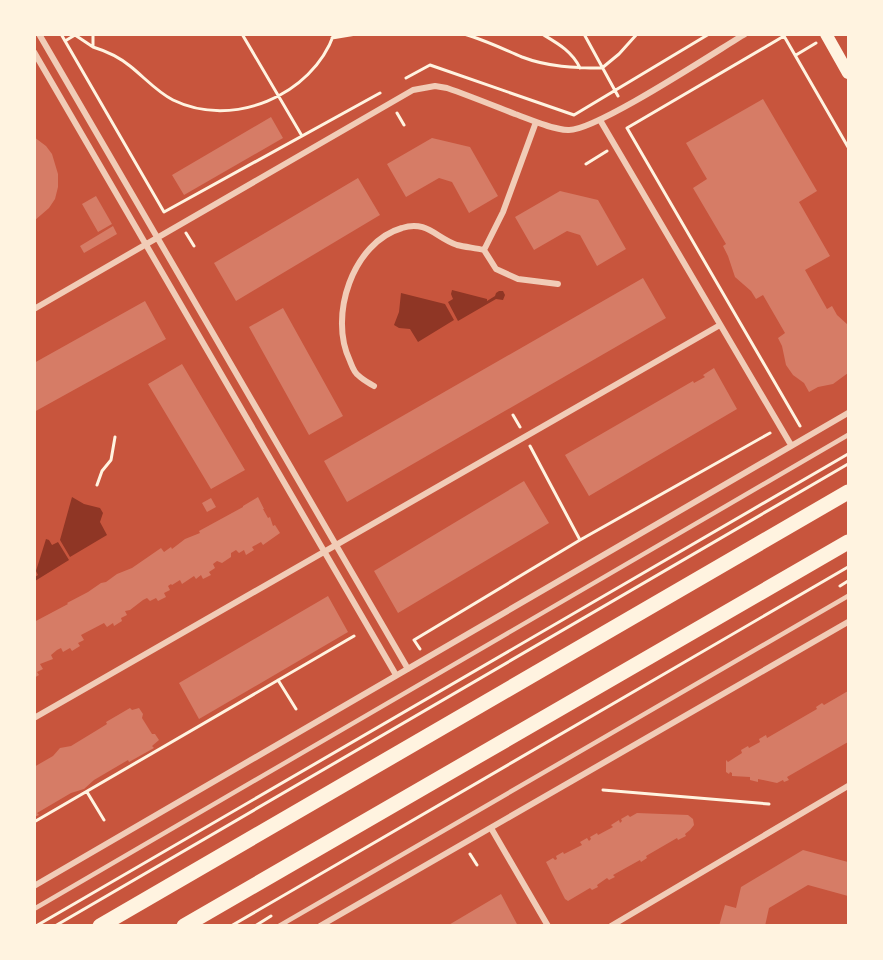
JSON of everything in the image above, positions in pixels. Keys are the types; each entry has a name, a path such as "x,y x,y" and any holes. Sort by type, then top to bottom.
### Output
{"main road":[{"path":"826,34 849,73"},
{"path":"100,926 849,492"},
{"path":"184,926 849,542"}],"street":[{"path":"39,34 408,669"},
{"path":"34,309 413,90 435,86 447,88 536,122 576,130 600,120 745,34"},
{"path":"34,52 396,675"},
{"path":"600,120 790,445"},
{"path":"484,250 503,212 536,122"},
{"path":"374,386 357,375 344,348 341,314 349,285 364,254 382,236 404,227 427,227 455,244 484,250 496,269 518,279 558,284"},
{"path":"34,718 720,325"},
{"path":"34,886 790,445 849,413"},
{"path":"320,926 849,622"},
{"path":"611,926 849,786"},
{"path":"491,828 548,926"}],"lane":[{"path":"34,909 849,435"},
{"path":"279,926 849,596"}],"path":[{"path":"93,34 93,47"},
{"path":"242,34 302,137"},
{"path":"65,41 75,35 93,47 115,56 173,100 205,110 229,111 278,97 313,70 333,36 356,34"},
{"path":"464,34 488,41 536,61 579,68 602,68 619,54 637,34"},
{"path":"542,34 575,58 579,68"},
{"path":"584,34 615,91"},
{"path":"810,422 800,427 627,128 783,35 849,147"},
{"path":"513,416 580,540"},
{"path":"421,651 414,640 580,540 772,432"},
{"path":"98,485 102,471 111,460 115,437"},
{"path":"36,926 849,454"},
{"path":"55,926 849,464"},
{"path":"231,926 849,567"},
{"path":"34,822 354,636"},
{"path":"278,681 296,709"},
{"path":"603,790 769,804"},
{"path":"87,792 104,820"}],"shaded area":[{"path":"452,290 487,299 487,301 499,291 503,291 505,295 503,300 496,299 458,321 448,302 453,299"},
{"path":"401,293 445,304 454,320 418,342 410,329 394,325 399,312"},
{"path":"72,497 84,504 100,508 103,513 100,522 107,535 70,557 60,540"},
{"path":"46,539 52,545 58,542 69,560 35,581 38,575 36,571"}],"building":[{"path":"763,99 817,191 799,202 830,256 805,270 827,309 832,306 837,315 848,325 848,373 833,384 818,387 809,392 804,383 793,375 786,365 778,338 785,333 763,295 756,299 751,291 735,277 723,246 726,244 693,188 707,179 686,143"},
{"path":"271,117 283,138 184,195 172,175"},
{"path":"34,137 52,154 58,174 58,187 55,199 49,208 34,221"},
{"path":"432,138 470,147 498,196 469,213 452,182 439,178 406,197 387,164"},
{"path":"358,178 380,215 236,301 214,263"},
{"path":"560,191 598,200 626,249 597,266 580,235 567,231 534,250 515,217"},
{"path":"96,196 112,224 98,232 82,204"},
{"path":"113,226 117,234 84,253 80,246"},
{"path":"643,278 666,318 347,502 324,461"},
{"path":"145,301 166,339 34,412 34,363"},
{"path":"283,308 343,416 309,435 249,327"},
{"path":"182,364 245,470 211,489 148,384"},
{"path":"714,368 737,409 589,496 565,455 693,381 694,383 705,377 703,375"},
{"path":"524,481 549,523 398,613 374,571"},
{"path":"258,497 268,518 270,517 273,526 275,525 280,533 263,545 261,542 252,547 254,550 246,555 244,550 239,553 236,550 222,563 217,561 213,564 215,568 209,572 211,575 203,579 201,575 196,579 194,576 182,584 180,580 171,584 168,586 170,590 164,593 166,597 158,601 156,598 150,601 147,598 143,600 125,611 127,615 114,626 113,623 107,627 104,623 81,635 84,640 78,643 80,646 72,651 70,648 63,652 61,648 57,650 51,655 53,659 40,664 43,669 37,672 39,675 34,678 34,622 117,574 132,568 161,548 164,552 171,547 172,549 185,539 200,533 199,531"},
{"path":"211,498 216,507 207,512 202,503"},
{"path":"328,596 348,632 199,719 179,683"},
{"path":"848,691 848,742 787,777 789,780 784,782 783,780 777,783 758,779 758,782 750,780 750,777 732,776 732,773 726,772 726,760 728,762 742,753 741,750 760,742 759,739 766,735 767,738 817,709 816,707 822,703 824,705"},
{"path":"130,708 132,710 139,708 152,734 155,734 159,740 152,746 154,748 129,762 128,760 94,780 84,789 71,793 34,817 34,767 53,756 60,748 71,746"},
{"path":"637,813 688,815 693,819 694,825 685,834 686,836 678,840 677,838 646,856 647,858 641,862 640,860 613,875 615,877 609,880 607,878 597,885 598,887 592,890 590,888 568,901 565,899 546,862 553,858 557,859 556,856 563,852 564,854 582,845 580,842 587,838 589,841 590,837 613,827 611,825 619,820 620,823 621,819"},
{"path":"803,850 848,862 848,896 808,885 769,908 765,926 719,926 725,905 736,908 741,887"},
{"path":"501,894 518,926 447,926"}]}
